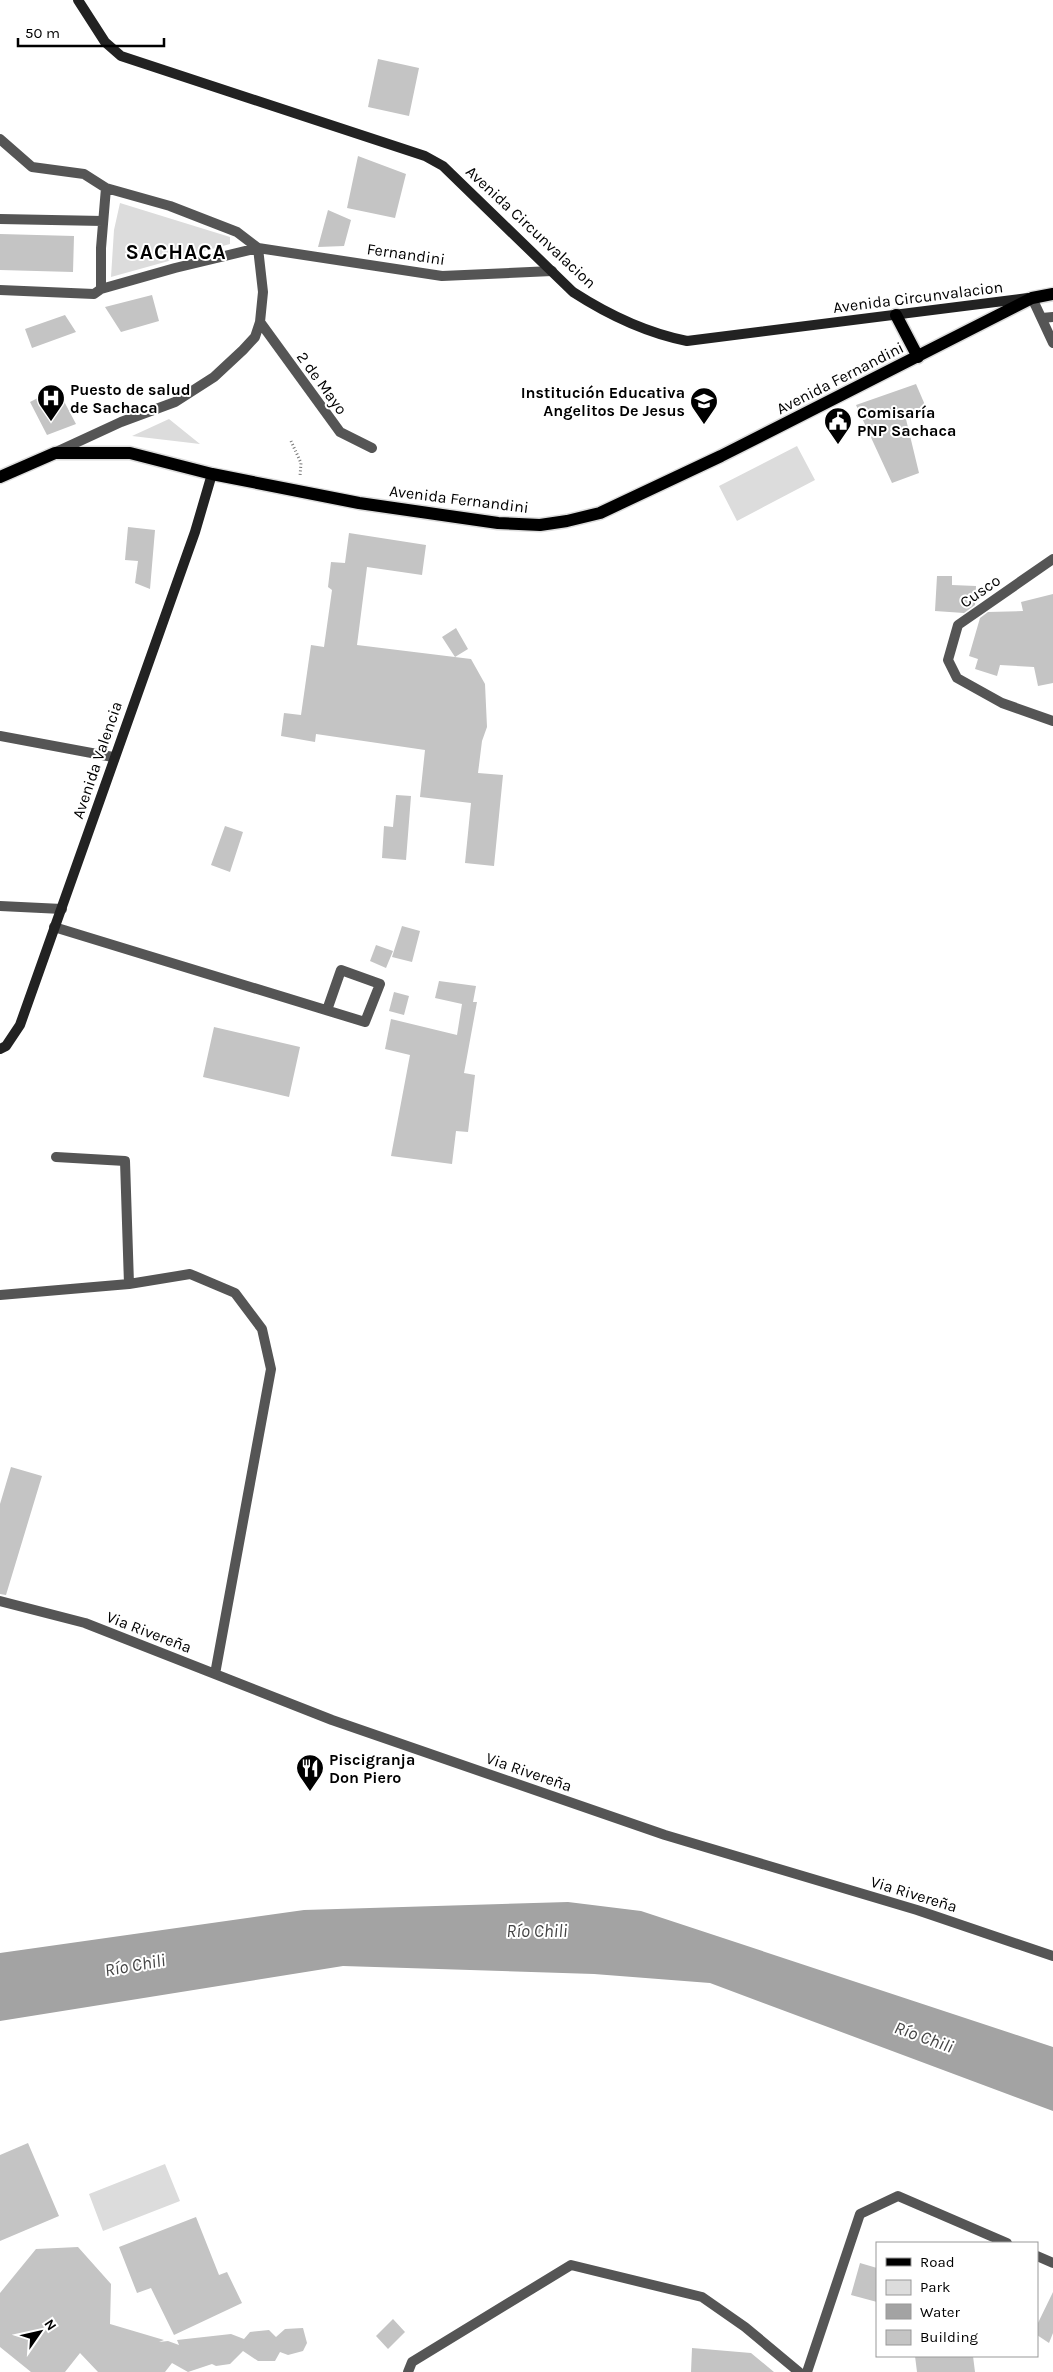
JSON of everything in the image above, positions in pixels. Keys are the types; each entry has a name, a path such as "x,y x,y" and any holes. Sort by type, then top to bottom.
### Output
{"main road":[{"name":"Avenida Fernandini","path":"0,477 55,453 130,452 212,474 359,503 498,523 540,525 567,521 600,513 721,456 1032,298 1053,294"},
{"path":"896,315 918,357"}],"street":[{"name":"Avenida Circunvalacion","path":"78,0 106,42 121,56 426,156 443,166 574,292 595,306 664,336 687,341 1032,298"},
{"path":"0,139 32,167 84,174 106,188 170,206 237,232 258,248 263,292 260,322 255,337 214,377 175,402 121,422 55,453"},
{"path":"101,289 106,188"},
{"path":"0,219 103,221"},
{"name":"Fernandini","path":"258,248 442,276 552,271"},
{"path":"0,290 94,294 101,289 175,268 258,248"},
{"path":"1032,298 1053,343"},
{"path":"1042,318 1053,317"},
{"name":"2 de Mayo","path":"260,322 340,432 372,448"},
{"name":"Avenida Valencia","path":"0,1049 6,1046 20,1026 195,532 212,474"},
{"name":"Cusco","path":"1053,559 958,624 948,660 957,678 1002,703 1053,721"},
{"path":"0,736 18,737 114,757"},
{"path":"0,906 62,909"},
{"path":"54,927 365,1022 380,984 342,970 327,1010"},
{"path":"56,1157 125,1161 129,1284"},
{"path":"0,1295 129,1284 190,1274 235,1293 262,1329 272,1369 216,1674"},
{"name":"Via Rivereña","path":"0,1601 85,1623 332,1720 665,1835 917,1910 1053,1956"},
{"path":"808,2372 860,2214 898,2196 1005,2242"},
{"path":"1038,2256 1053,2263"},
{"path":"408,2372 412,2362 571,2265 702,2297 744,2327 798,2372"}],"path":[{"path":"288,490 300,478 301,463 291,442"}],"green space":[{"path":"120,203 230,237 230,244 111,277 114,230"},
{"path":"169,419 200,444 132,436"},
{"path":"797,446 815,480 737,521 719,486"},
{"path":"165,2164 180,2201 103,2231 89,2194"}],"water":[{"name":"Río Chili","path":"568,1902 641,1911 1053,2047 1053,2111 710,1983 594,1974 343,1966 0,2021 0,1953 304,1910"}],"building":[{"path":"378,59 419,68 409,116 368,107"},
{"path":"358,156 406,174 395,218 347,208"},
{"path":"328,210 351,220 344,246 318,247"},
{"path":"0,234 74,236 73,272 0,270"},
{"path":"152,295 159,321 121,332 105,307"},
{"path":"65,315 76,332 32,348 25,329"},
{"path":"916,384 928,412 905,415 919,473 892,483 856,405"},
{"path":"57,388 76,424 47,435 30,402"},
{"path":"128,527 155,530 150,589 135,583 138,561 125,560"},
{"path":"349,533 426,545 422,575 367,567 357,645 471,659 485,684 487,727 482,741 478,773 503,775 494,866 465,863 471,803 420,797 425,750 316,734 315,742 281,736 284,713 301,715 311,645 324,647 332,590 328,587 331,562 345,563"},
{"path":"937,576 952,576 952,585 976,586 975,605 964,613 935,611"},
{"path":"1053,594 1053,683 1038,686 1034,667 1000,665 997,676 975,669 978,659 969,656 980,618 988,612 1023,611 1021,602"},
{"path":"456,628 468,649 455,657 442,637"},
{"path":"396,795 411,796 406,860 382,858 384,826 393,827"},
{"path":"225,826 243,832 230,872 211,865"},
{"path":"402,926 420,931 412,962 392,957"},
{"path":"376,945 393,951 386,968 370,961"},
{"path":"439,981 476,986 473,1002 477,1002 464,1073 475,1075 468,1132 456,1131 452,1164 391,1156 410,1055 385,1049 391,1019 457,1035 462,1004 435,998"},
{"path":"394,992 409,996 404,1015 389,1011"},
{"path":"214,1027 300,1047 289,1097 203,1077"},
{"path":"11,1467 42,1476 6,1595 0,1594 0,1504"},
{"path":"28,2143 59,2216 0,2241 0,2155"},
{"path":"196,2217 219,2275 227,2272 242,2303 174,2335 151,2288 137,2293 119,2247"},
{"path":"78,2247 111,2284 110,2324 164,2340 159,2342 168,2341 179,2345 177,2340 231,2334 244,2339 250,2332 269,2330 276,2337 285,2329 303,2328 307,2343 303,2351 288,2355 280,2352 275,2361 258,2361 243,2351 230,2364 216,2366 212,2364 188,2372 172,2363 165,2372 98,2372 80,2353 65,2372 31,2372 0,2347 0,2293 36,2249"},
{"path":"860,2263 876,2268 876,2302 851,2295"},
{"path":"1053,2292 1053,2333 1049,2343 1038,2336 1038,2323"},
{"path":"393,2319 405,2332 388,2349 376,2336"},
{"path":"692,2348 751,2353 774,2372 691,2372"},
{"path":"915,2357 973,2357 975,2372 917,2372"}],"place":[{"name":"Puesto de salud de Sachaca","path":"51,422"},
{"name":"Institución Educativa Angelitos De Jesus","path":"704,425"},
{"name":"Comisaría PNP Sachaca","path":"838,445"},
{"name":"Piscigranja Don Piero","path":"310,1792"}],"district":[{"name":"SACHACA","path":"176,252"}]}
